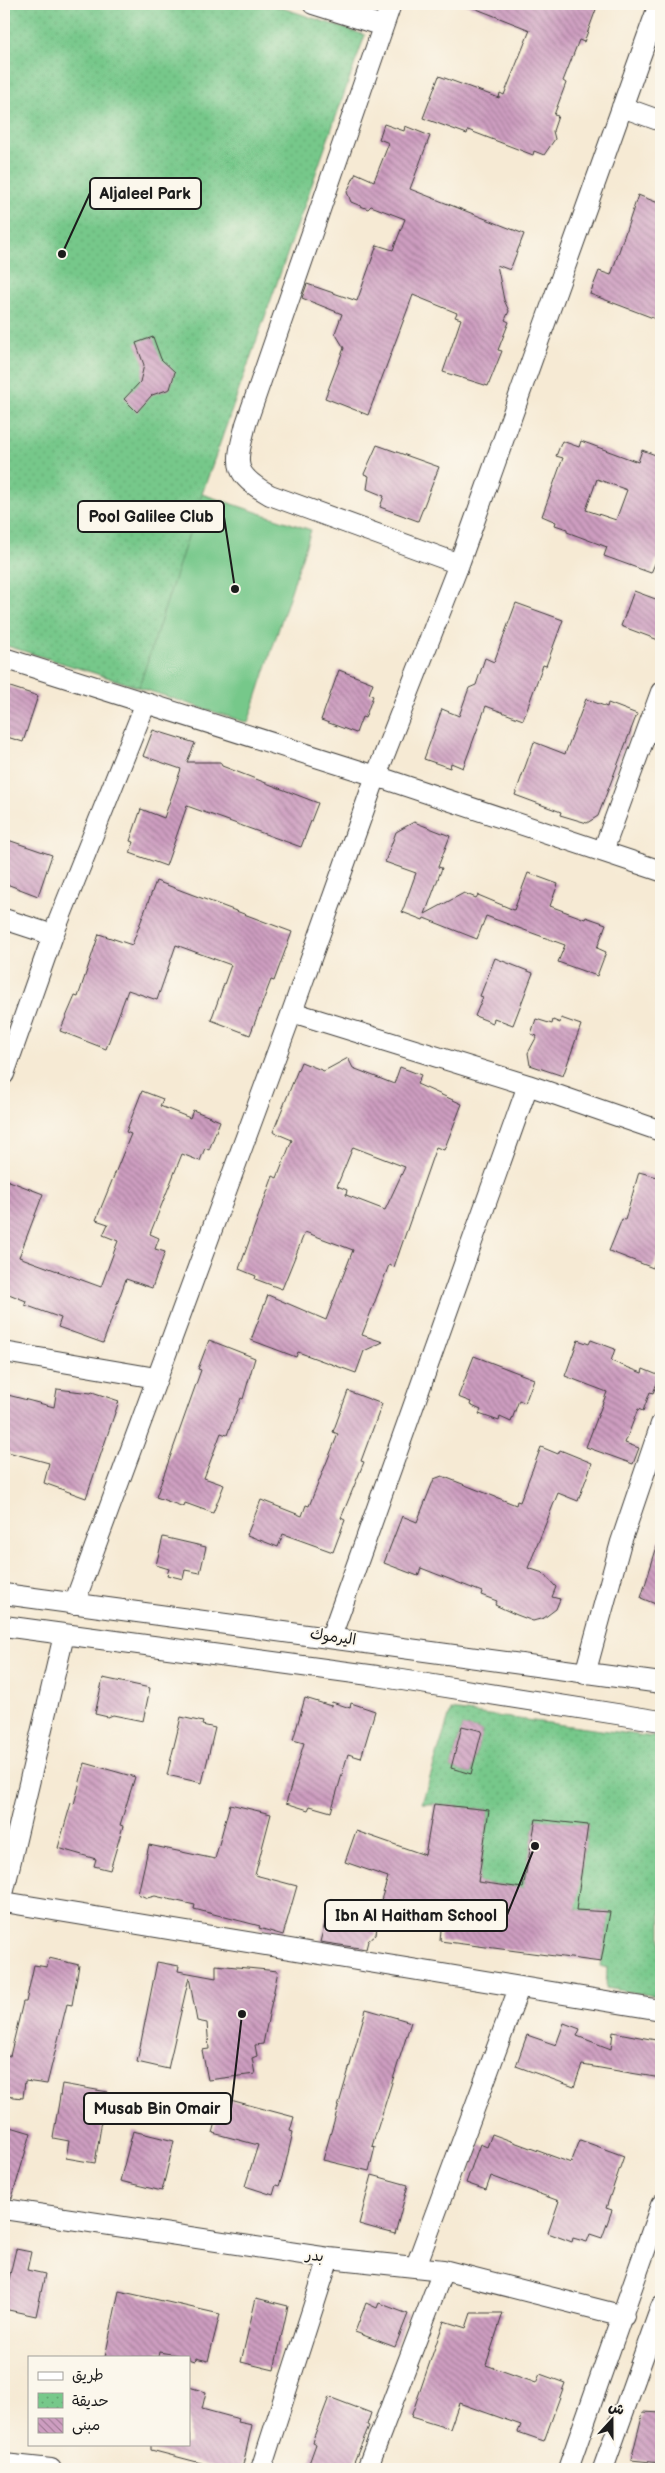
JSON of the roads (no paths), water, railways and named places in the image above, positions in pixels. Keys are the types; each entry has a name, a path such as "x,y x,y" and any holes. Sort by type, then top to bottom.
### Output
{"street":[{"path":"313,4 383,26"},
{"path":"391,4 246,424 238,454 240,470 249,483 270,496 459,564"},
{"path":"74,1604 292,1012 376,776 459,564 659,4"},
{"path":"622,107 661,121"},
{"path":"4,658 376,776 661,871"},
{"path":"603,851 661,692"},
{"path":"4,1074 53,934 145,704"},
{"path":"4,919 53,934"},
{"path":"292,1012 528,1085 661,1131"},
{"path":"331,1637 528,1085"},
{"path":"4,1352 156,1378"},
{"path":"585,1674 621,1542 661,1424"},
{"name":"اليرموك","path":"4,1594 661,1683"},
{"path":"4,1626 377,1676 661,1721"},
{"path":"4,1890 64,1635"},
{"path":"4,1902 661,2010"},
{"path":"416,2266 519,1988"},
{"path":"568,2469 624,2316 661,2205"},
{"name":"بدر","path":"4,2209 329,2258 443,2270 624,2316"},
{"path":"261,2469 329,2258"},
{"path":"367,2469 443,2270"},
{"path":"603,2469 661,2307"},
{"path":"4,2464 51,2469"}],"place":[{"name":"Aljaleel Park","path":"62,254"},
{"name":"Pool Galilee Club","path":"235,589"},
{"name":"Ibn Al Haitham School","path":"535,1846"},
{"name":"Musab Bin Omair","path":"242,2014"}]}
